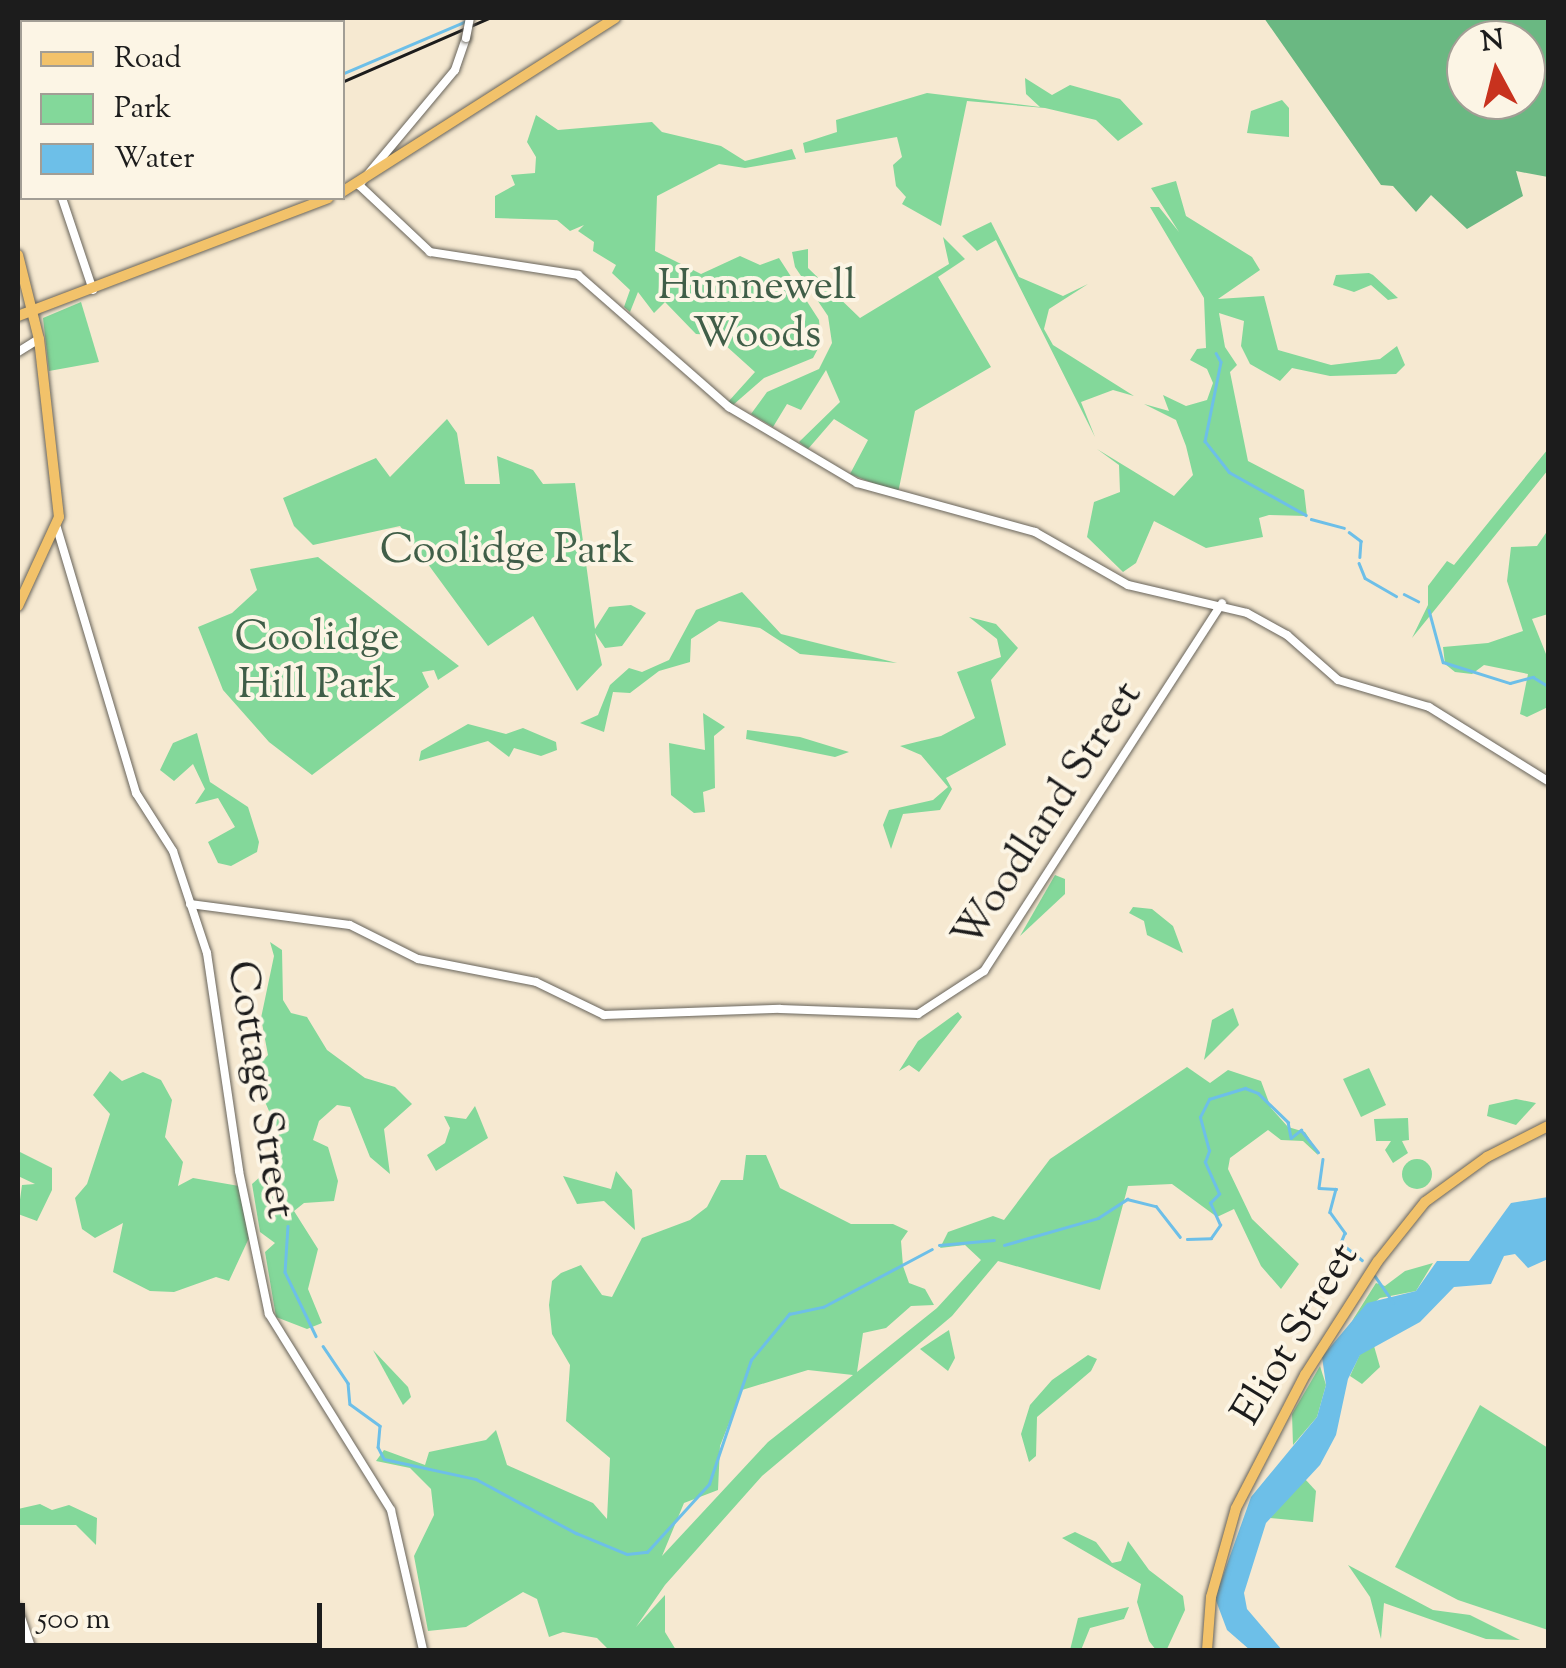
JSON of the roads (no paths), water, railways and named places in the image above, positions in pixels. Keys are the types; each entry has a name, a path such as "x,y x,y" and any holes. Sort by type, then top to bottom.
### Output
{"main road":[{"path":"345,191 615,18"},
{"path":"18,316 323,200"},
{"path":"18,255 39,339 57,528 18,606"},
{"name":"Eliot Street","path":"1207,1650 1211,1597 1232,1519 1301,1382 1378,1260 1425,1202 1487,1157 1548,1126"}],"street":[{"path":"470,18 452,75 359,185 434,254 552,268 589,282 732,410 857,483 1035,532 1128,586 1222,603 1281,631 1338,680 1433,710 1548,781"},
{"path":"63,200 92,290"},
{"path":"18,352 39,339"},
{"name":"Cottage Street","path":"57,528 136,793 170,845 208,952 239,1171 269,1314 392,1510 424,1650"},
{"name":"Woodland Street","path":"190,904 350,925 418,959 536,982 604,1016 774,1009 918,1014 984,971 1222,603"},
{"path":"18,1608 32,1650"}],"water":[{"path":"1548,1197 1548,1259 1528,1268 1515,1254 1504,1256 1491,1284 1454,1287 1420,1322 1360,1355 1348,1379 1336,1435 1320,1465 1266,1523 1244,1593 1247,1609 1282,1650 1250,1650 1227,1630 1215,1598 1251,1497 1317,1417 1326,1385 1322,1357 1367,1303 1416,1291 1437,1261 1469,1261 1511,1203"}],"waterway":[{"path":"345,73 466,21"},
{"path":"1216,353 1221,362 1205,441 1229,472 1306,515"},
{"path":"1311,519 1344,528"},
{"path":"1349,532 1361,541 1360,557"},
{"path":"1359,563 1365,578 1396,596"},
{"path":"1404,594 1418,601"},
{"path":"1429,610 1443,662 1510,683 1533,677 1548,686"},
{"path":"1187,1239 1211,1238 1220,1225 1210,1203 1219,1194 1205,1162 1209,1151 1200,1117 1209,1099 1245,1088 1258,1093 1288,1122 1291,1138 1301,1130 1318,1152"},
{"path":"1323,1159 1319,1188 1336,1189 1330,1212 1345,1233 1341,1243 1362,1260"},
{"path":"1004,1245 1098,1218 1127,1199 1156,1206 1180,1237"},
{"path":"288,1226 285,1272 316,1336"},
{"path":"939,1245 994,1240"},
{"path":"323,1346 348,1383 350,1404 380,1426 378,1447 384,1459 476,1479 576,1533 627,1554 647,1552 709,1484 751,1360 789,1314 823,1307 932,1249"},
{"path":"1375,1276 1393,1302"}],"railway":[{"path":"345,81 489,18"}],"park label":[{"name":"Hunnewell Woods","path":"757,312"},
{"name":"Coolidge Park","path":"507,552"},
{"name":"Coolidge Hill Park","path":"317,663"}]}
